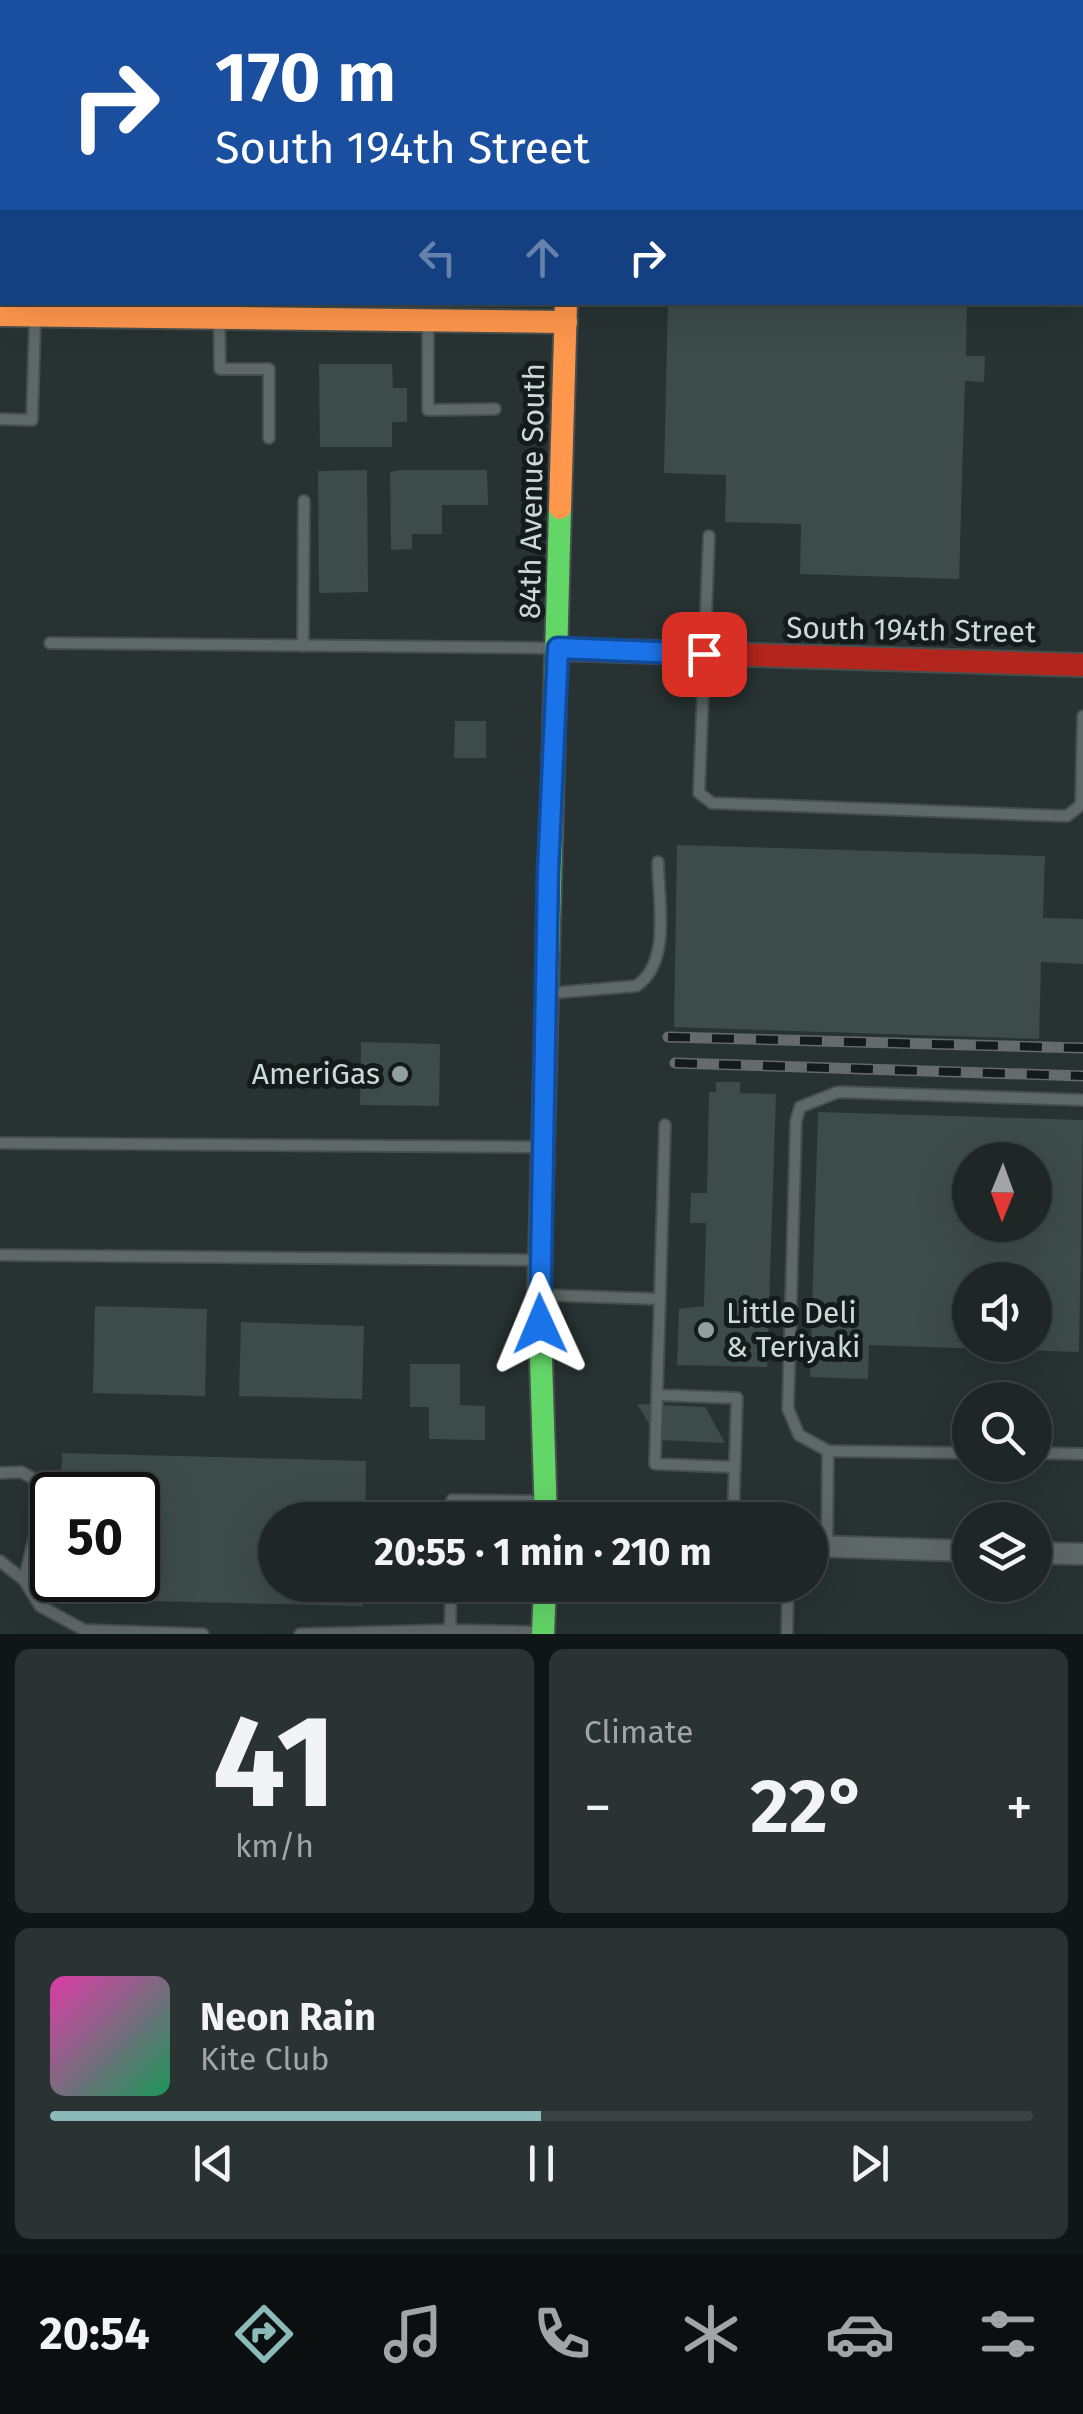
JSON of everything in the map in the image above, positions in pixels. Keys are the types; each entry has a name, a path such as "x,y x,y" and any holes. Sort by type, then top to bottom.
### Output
{"main road":[{"path":"0,314 220,310 428,320 566,312"},
{"name":"84th Avenue South","path":"546,1502 540,1260 566,312"},
{"name":"South 194th Street","path":"558,648 1083,665"},
{"path":"543,1633 544,1602"}],"street":[{"path":"828,1546 952,1550"},
{"path":"1052,1553 1083,1554"}],"lane":[{"path":"220,310 220,369 270,369 270,438"},
{"path":"0,419 32,420 36,315"},
{"path":"428,320 428,410 494,410"},
{"path":"303,646 304,501"},
{"path":"709,536 699,794 712,802 1067,816 1081,806 1083,716"},
{"path":"50,643 558,648"},
{"path":"545,993 636,986 647,979 658,956 658,862"},
{"path":"952,1453 828,1451 799,1435 788,1409 796,1121 800,1107 838,1092 1083,1100"},
{"path":"665,1125 654,1464 734,1467"},
{"path":"0,1143 542,1148"},
{"path":"0,1255 540,1260"},
{"path":"540,1295 660,1299"},
{"path":"657,1396 736,1398 733,1502"},
{"path":"823,1502 828,1451"},
{"path":"1052,1454 1083,1454"},
{"path":"0,1473 21,1472 42,1483 43,1503 24,1580"},
{"path":"0,1561 24,1580 40,1606 84,1630 203,1634"},
{"path":"450,1630 451,1602"},
{"path":"787,1634 788,1602"},
{"path":"300,1634 450,1630 543,1633"}],"building":[{"path":"668,305 967,305 966,356 985,356 984,382 965,381 959,579 800,574 801,524 725,522 726,475 664,473"},
{"path":"319,364 392,364 393,388 407,388 407,422 392,422 392,447 320,447"},
{"path":"367,470 368,592 319,593 318,471"},
{"path":"487,470 488,505 442,505 442,534 412,534 412,549 391,550 390,472"},
{"path":"455,721 486,721 486,758 454,758"},
{"path":"677,845 1045,856 1043,918 1083,919 1083,964 1041,962 1039,1039 674,1027"},
{"name":"AmeriGas","path":"361,1042 440,1044 439,1106 360,1105"},
{"path":"716,1082 740,1082 740,1093 776,1094 767,1367 677,1365 679,1309 704,1306 706,1223 690,1223 691,1193 707,1193 709,1092 716,1092"},
{"path":"818,1112 1083,1120 1079,1352 1052,1351 1052,1262 952,1262 952,1348 869,1345 868,1379 810,1377"},
{"path":"95,1306 207,1309 205,1396 93,1393"},
{"path":"241,1322 364,1326 362,1399 239,1396"},
{"path":"410,1364 460,1364 460,1405 485,1406 485,1440 429,1439 429,1407 410,1407"},
{"path":"637,1404 705,1407 725,1443 659,1440"},
{"path":"62,1453 366,1461 365,1502 258,1502 258,1602 363,1602 363,1606 160,1601 160,1472 62,1472"}],"railway":[{"path":"668,1037 1083,1048"},
{"path":"675,1063 1083,1076"}],"traffic: fast":[{"path":"545,1502 539,1295 560,508"},
{"path":"543,1634 544,1602"}],"traffic: slow":[{"path":"560,508 566,305"},
{"path":"0,315 566,322"}],"traffic: jam":[{"path":"558,649 1083,665"}],"place":[{"name":"AmeriGas","path":"400,1074"},
{"name":"Little Deli & Teriyaki","path":"706,1330"}],"route":[{"path":"540,1324 548,872 558,648 704,654"}]}
